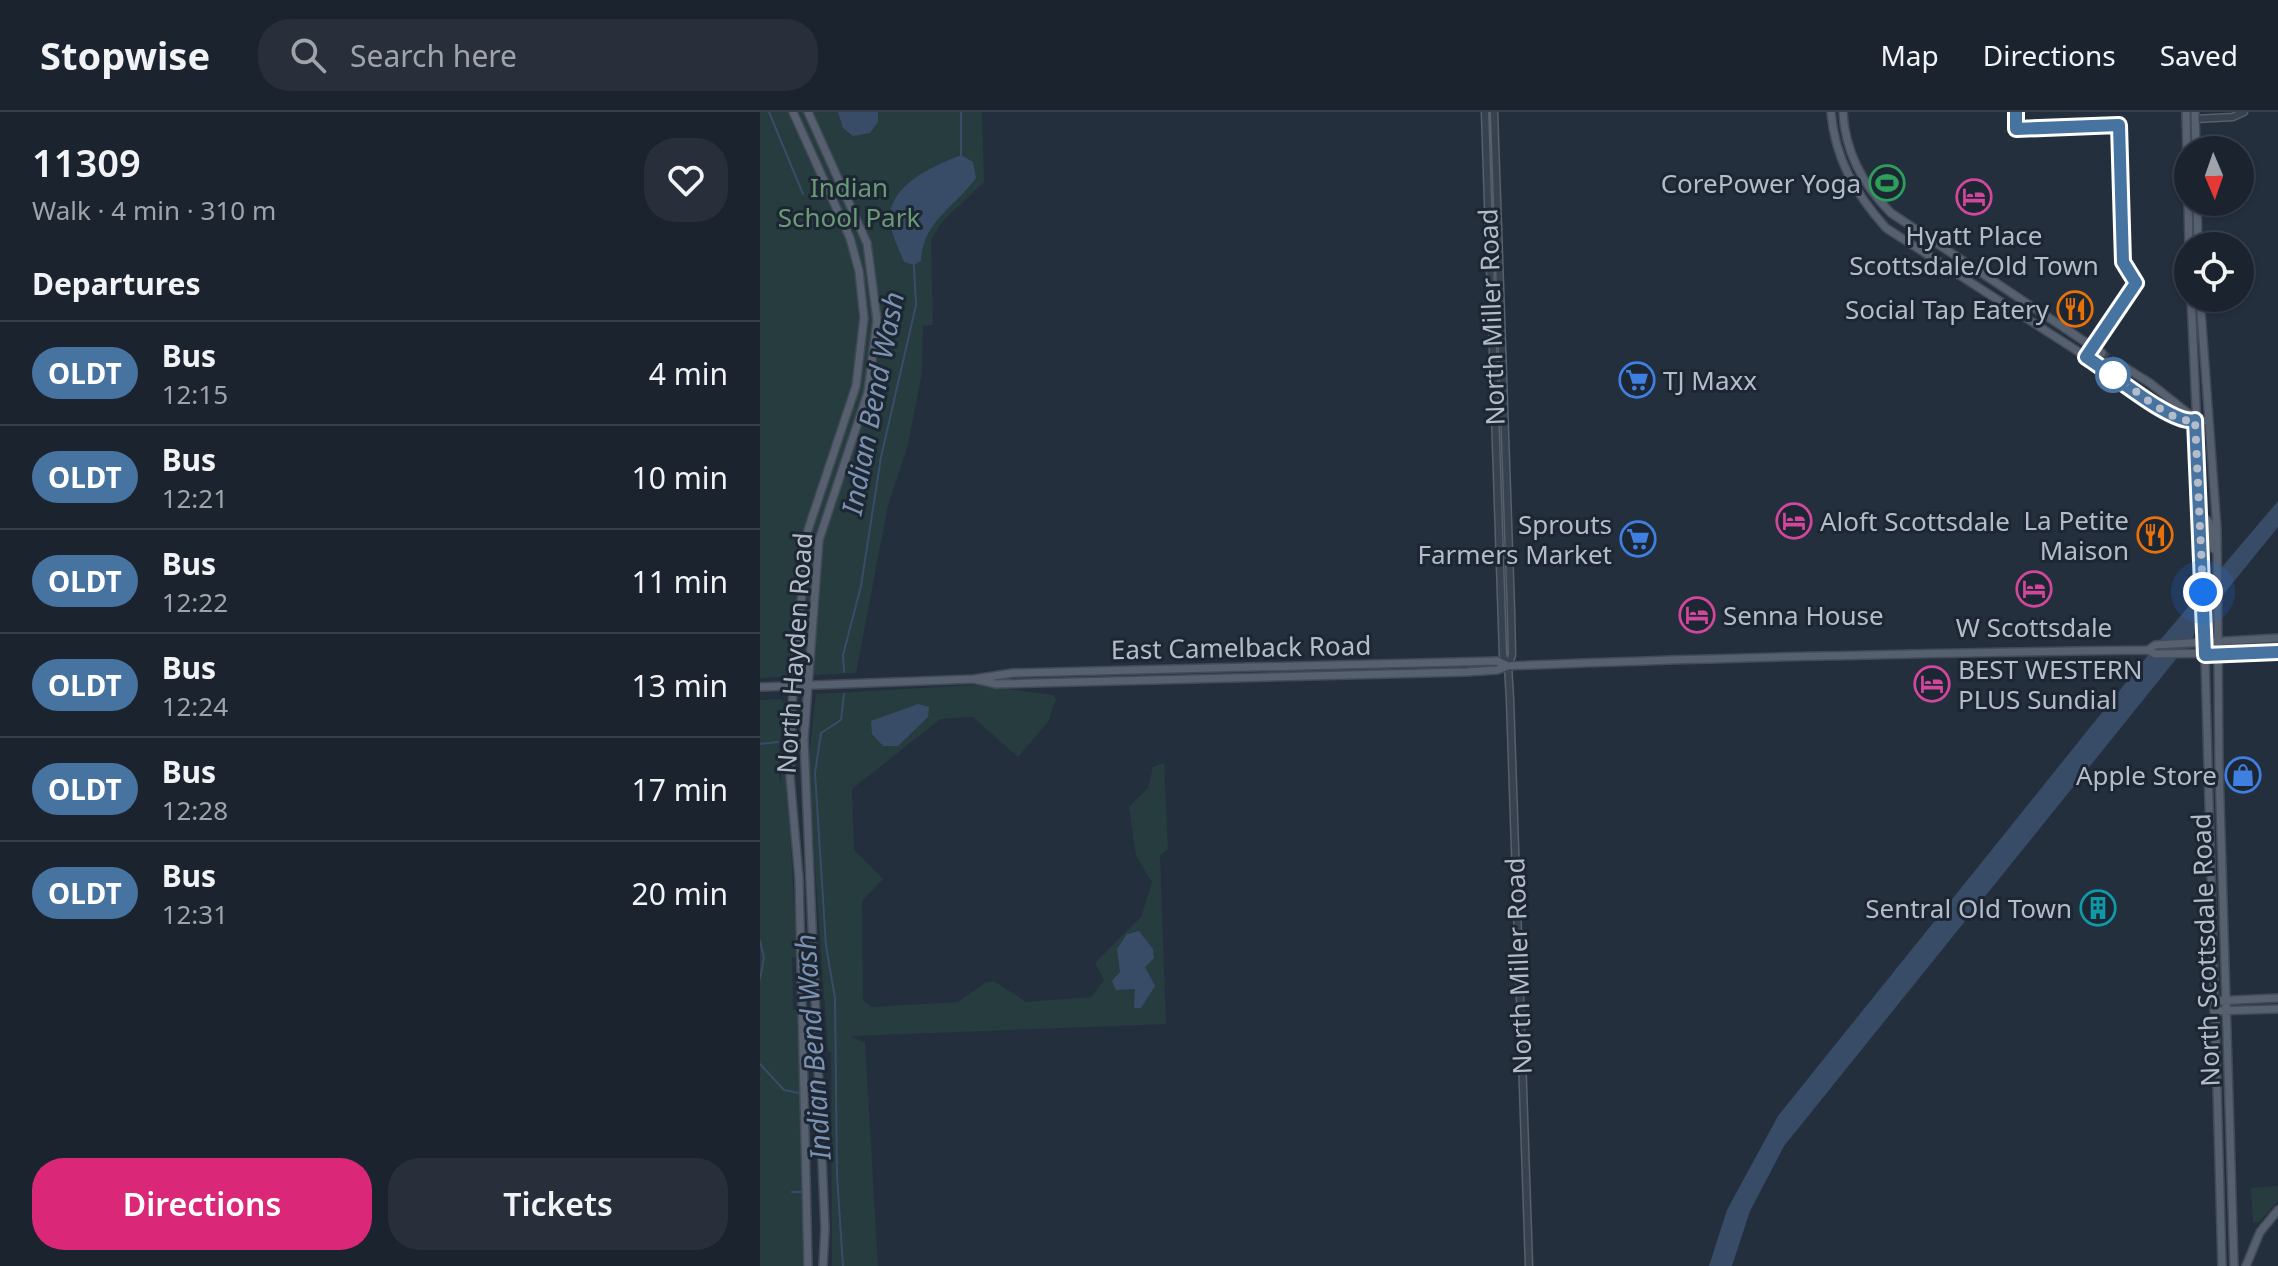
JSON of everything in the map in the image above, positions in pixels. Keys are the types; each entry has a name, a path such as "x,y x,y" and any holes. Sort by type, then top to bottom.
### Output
{"main road":[{"name":"North Hayden Road","path":"793,112 850,238 859,271 864,318 856,386 808,530 793,686 790,777 800,909 808,1266"},
{"name":"North Hayden Road","path":"808,112 867,243 876,298 877,341 864,406 819,540 808,685 803,771 812,877 825,1229 823,1266"},
{"path":"1831,112 1845,172 1865,204 1886,228 2096,363"},
{"path":"1843,112 1856,167 1873,194 1891,213 2102,353"},
{"path":"2186,112 2189,232"},
{"path":"2195,116 2196,136"},
{"name":"North Scottsdale Road","path":"2191,312 2201,515 2204,622 2201,643 2205,655 2222,1266"},
{"name":"North Scottsdale Road","path":"2201,312 2218,559 2219,768 2234,1266"},
{"path":"2118,363 2188,410 2195,420"},
{"path":"2111,374 2167,414 2186,422 2209,420"},
{"path":"2201,515 2209,522 2218,559"},
{"name":"East Camelback Road","path":"2148,650 2155,645 2278,638"},
{"name":"East Camelback Road","path":"974,679 996,684 1497,670 1508,666 2148,650 2155,654 2196,655 2278,652"},
{"name":"East Camelback Road","path":"760,687 974,679 1013,673 1497,661 1508,666"},
{"path":"1243,678 1245,667"},
{"path":"2214,1001 2278,998"},
{"path":"2214,1011 2278,1009"},
{"path":"2246,1266 2260,1232 2278,1210"}],"street":[{"name":"North Miller Road","path":"1485,112 1503,655 1508,666"},
{"name":"North Miller Road","path":"1494,112 1512,655 1508,666 1529,1266"},
{"path":"2195,116 2233,117 2244,112"}],"green space":[{"name":"Indian School Park","path":"760,112 982,112 984,182 942,222 931,240 933,325 923,326 922,372 908,445 888,505 856,673 760,678"},
{"path":"975,685 1054,695 1056,699 1048,722 1018,757 973,717 940,719 852,789 854,850 883,879 862,901 863,1000 871,1007 958,1002 986,982 995,982 1026,1002 1091,997 1104,980 1095,963 1141,917 1152,882 1136,856 1129,807 1148,788 1153,767 1164,763 1168,849 1160,856 1166,1024 851,1036 865,1043 878,1266 832,1266 831,1052 828,1052 808,766 816,694"},
{"path":"781,699 786,707 779,766 781,786 782,744 785,744 797,957 792,958 793,1010 799,1010 804,1191 799,1192 804,1193 804,1266 760,1266 760,700"},
{"path":"2278,1186 2278,1201 2259,1222 2253,1222 2251,1188"}],"water":[{"path":"838,112 878,112 878,122 870,133 853,136 843,128"},
{"path":"961,155 973,162 976,178 933,225 923,247 921,261 914,265 904,262 891,226 893,203 918,176"},
{"path":"2278,501 2278,527 2197,627 2193,638 1784,1146 1750,1211 1732,1266 1709,1266 1727,1210 1778,1116 2161,639"},
{"path":"918,704 929,707 928,717 898,746 883,746 872,734 871,721"},
{"path":"1139,931 1153,949 1154,958 1145,967 1155,986 1141,1008 1134,1008 1135,989 1116,990 1112,981 1120,972 1117,949 1127,934"}],"waterway":[{"path":"769,112 803,194"},
{"name":"Indian Bend Wash","path":"961,112 961,157"},
{"name":"Indian Bend Wash","path":"844,672 843,655 861,586 881,457 916,305 914,266"},
{"name":"Indian Bend Wash","path":"843,1266 837,1176 835,998 826,946 815,773 821,733 841,720 844,694"},
{"path":"760,744 778,742"},
{"path":"760,941 764,958 760,979"},
{"path":"760,1064 784,1090 799,1093"},
{"path":"792,1192 803,1192"}],"tunnel":[{"path":"2102,353 2118,363"},
{"path":"2096,363 2111,374"}],"bus line":[{"name":"OLDT","path":"2016,112 2016,129 2119,125 2123,262 2136,283 2086,357 2142,393 2167,414 2186,422 2195,420 2205,655 2278,652"}],"place":[{"name":"CorePower Yoga","path":"1887,183"},
{"name":"Hyatt Place Scottsdale/Old Town","path":"1974,197"},
{"name":"Social Tap Eatery","path":"2075,309"},
{"name":"TJ Maxx","path":"1637,380"},
{"name":"Aloft Scottsdale","path":"1794,521"},
{"name":"La Petite Maison","path":"2155,535"},
{"name":"Sprouts Farmers Market","path":"1638,539"},
{"name":"W Scottsdale","path":"2034,589"},
{"name":"Senna House","path":"1697,615"},
{"name":"BEST WESTERN PLUS Sundial","path":"1932,684"},
{"name":"Apple Store","path":"2243,775"},
{"name":"Sentral Old Town","path":"2098,908"}],"route":[{"path":"2113,375 2167,414 2186,422 2195,420 2203,592"}]}
